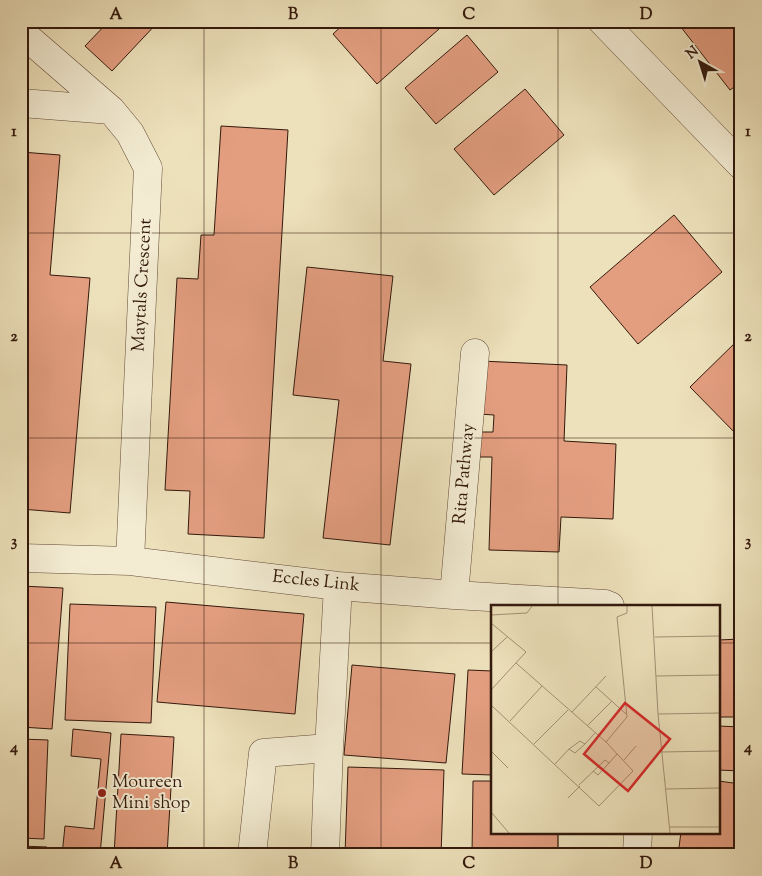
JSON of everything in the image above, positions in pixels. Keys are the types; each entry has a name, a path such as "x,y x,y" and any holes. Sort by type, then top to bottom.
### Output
{"street":[{"path":"602,21 741,165"},
{"name":"Maytals Crescent","path":"21,32 110,110 130,133 148,168 130,561"},
{"path":"21,103 110,110"},
{"name":"Rita Pathway","path":"454,595 475,353"},
{"name":"Eccles Link","path":"21,558 130,561 338,586 608,605"},
{"path":"325,855 338,586"},
{"path":"252,855 263,753 329,748"},
{"path":"637,855 638,834"}],"building":[{"path":"109,21 159,21 112,71 85,46"},
{"path":"347,21 448,21 377,84 333,34"},
{"path":"741,21 741,82 730,90 677,22"},
{"path":"467,35 498,72 436,124 405,88"},
{"path":"525,89 564,135 494,195 454,149"},
{"path":"221,126 288,130 264,538 188,534 190,491 165,490 177,278 198,279 201,235 214,235"},
{"path":"21,152 60,155 50,275 90,278 70,513 21,509"},
{"path":"674,215 722,272 638,344 590,287"},
{"path":"307,267 393,276 383,361 411,364 390,545 323,538 339,400 293,395"},
{"path":"741,337 741,439 690,387"},
{"path":"481,361 567,365 564,441 616,444 613,519 561,517 559,552 489,550 492,457 480,457 481,432 493,432 494,415 479,414"},
{"path":"21,586 63,588 52,729 21,727"},
{"path":"166,602 304,614 295,714 157,702"},
{"path":"70,604 156,607 151,723 65,720"},
{"path":"741,639 741,717 720,717 720,640"},
{"path":"352,665 455,674 446,763 344,755"},
{"path":"468,670 491,671 491,775 462,774"},
{"path":"720,726 741,727 741,771 720,770"},
{"name":"Moureen Mini shop","path":"73,729 111,733 100,855 62,855 65,826 94,829 101,759 71,756"},
{"path":"121,734 174,737 167,855 114,855"},
{"path":"21,739 48,740 44,839 21,838"},
{"path":"348,767 444,770 441,855 345,855"},
{"path":"473,781 491,781 491,834 558,834 558,855 472,855"},
{"path":"720,781 741,784 741,855 678,855 681,834 720,834"},
{"path":"21,846 47,847 46,855 21,855"}],"place":[{"name":"Moureen Mini shop","path":"102,793"}]}
